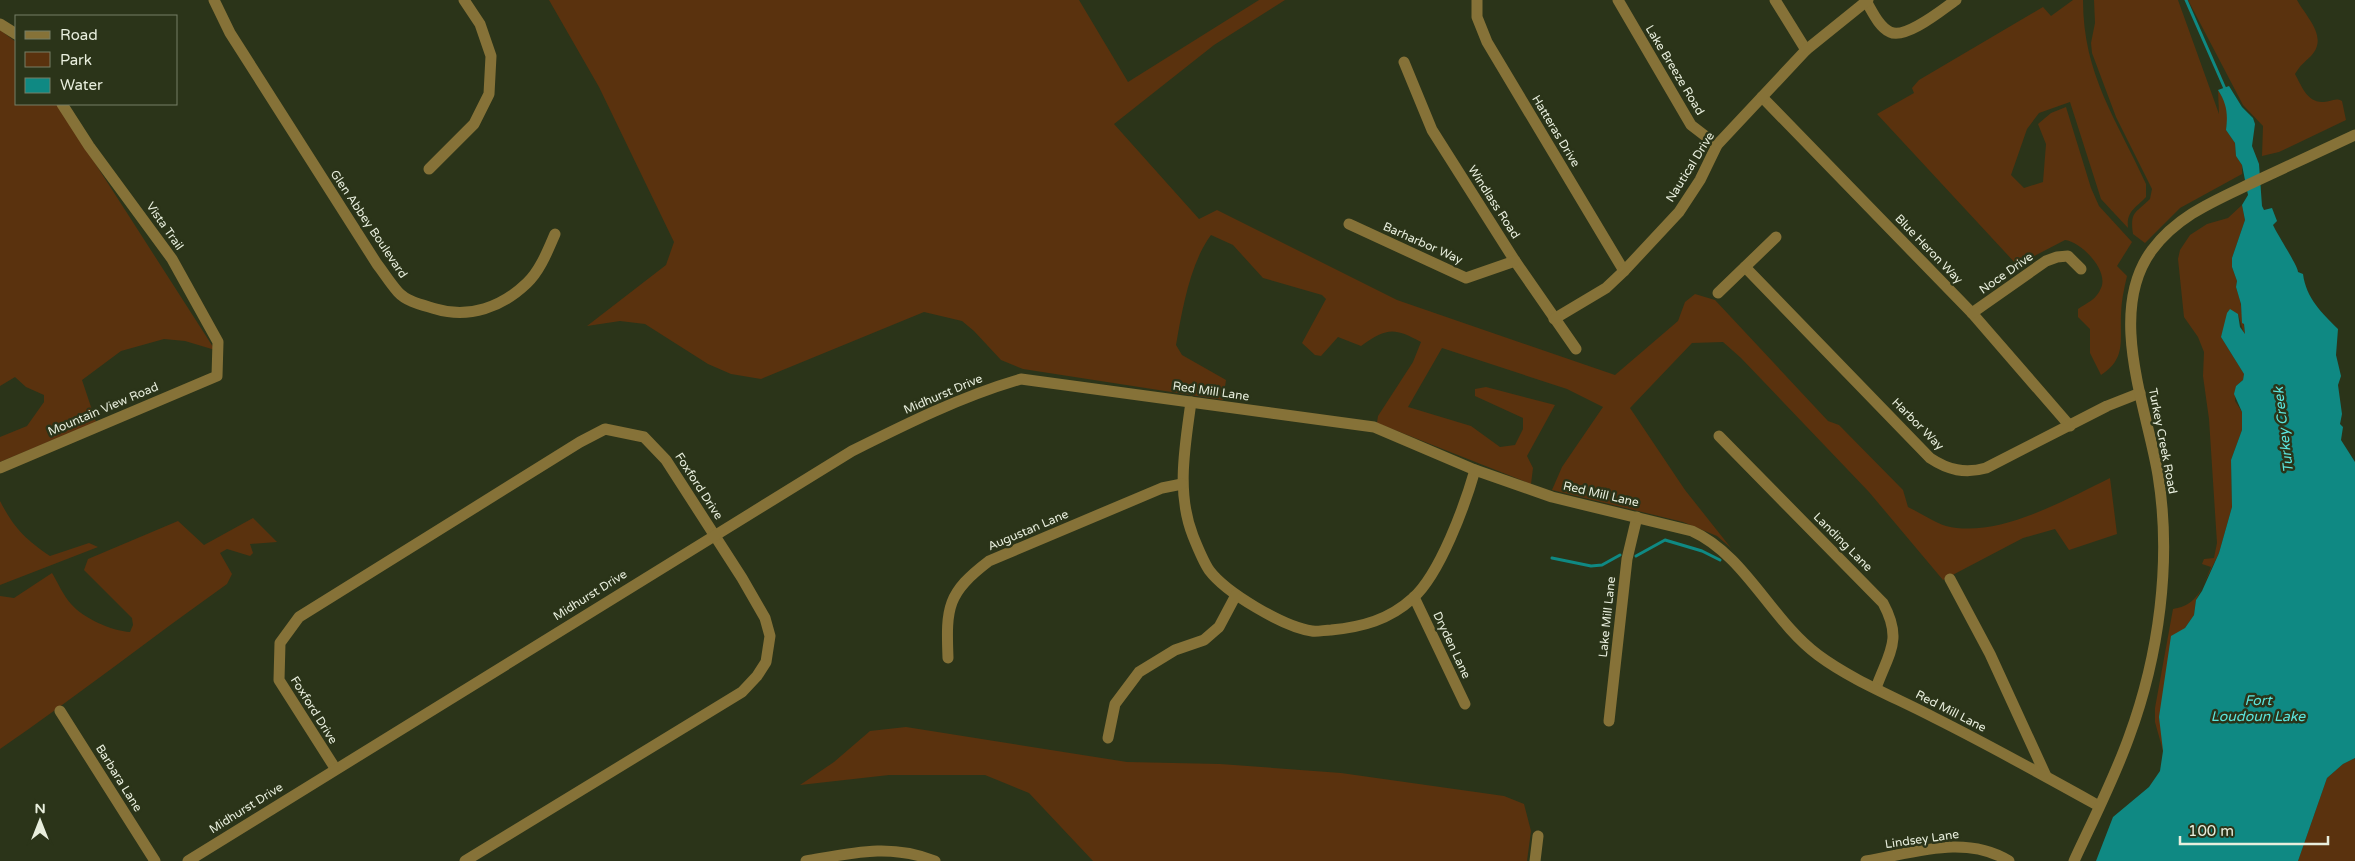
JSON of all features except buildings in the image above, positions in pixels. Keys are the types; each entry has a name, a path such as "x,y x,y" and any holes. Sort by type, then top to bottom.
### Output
{"street":[{"name":"Glen Abbey Boulevard","path":"214,0 230,33 377,264 398,292 411,301 448,313 475,312 502,303 528,282 545,255 555,234"},
{"path":"429,169 474,124 489,94 491,56 480,24 464,0"},
{"name":"Hatteras Drive","path":"1477,0 1477,17 1487,42 1624,271"},
{"name":"Lake Breeze Road","path":"1618,0 1691,125 1717,145"},
{"path":"1775,0 1806,50"},
{"path":"1867,1 1883,26 1889,32 1898,34 1909,31 1956,0"},
{"name":"Nautical Drive","path":"1554,319 1606,288 1624,271 1679,212 1700,180 1717,145 1806,50 1867,1"},
{"path":"0,24 15,33"},
{"name":"Windlass Road","path":"1404,62 1432,130 1554,319 1576,349"},
{"name":"Blue Heron Way","path":"1762,97 1972,313 2070,426"},
{"name":"Vista Trail","path":"63,105 89,146 172,260 218,342 217,376"},
{"name":"Turkey Creek Road","path":"2074,861 2129,738 2140,706 2156,634 2160,601 2163,550 2158,477 2140,393 2130,324 2132,298 2144,266 2151,252 2182,219 2209,202 2355,135"},
{"name":"Barharbor Way","path":"1349,224 1466,278 1516,261"},
{"path":"1718,294 1776,237"},
{"name":"Noce Drive","path":"1972,313 2056,257 2068,256 2081,269"},
{"name":"Harbor Way","path":"1745,268 1930,458 1943,466 1968,472 1986,468 2107,406 2140,393"},
{"name":"Mountain View Road","path":"0,468 217,376"},
{"name":"Red Mill Lane","path":"1021,379 1374,427 1475,470 1552,497 1692,531 1707,538 1726,552 1785,626 1826,660 2099,806"},
{"name":"Midhurst Drive","path":"188,861 335,768 852,451 915,420 998,386 1021,379"},
{"path":"1191,402 1182,484 1192,535 1210,570 1236,595 1274,618 1312,631 1359,627 1391,615 1414,597 1437,565 1469,492 1475,470"},
{"name":"Foxford Drive","path":"335,768 279,680 280,642 299,616 604,429 644,436 666,460 765,618 770,636 770,649 766,662 757,676 742,692 465,861"},
{"name":"Landing Lane","path":"1719,436 1883,603 1892,620 1895,638 1876,688"},
{"name":"Augustan Lane","path":"948,658 947,625 953,598 966,579 982,567 989,562 1162,488 1182,484"},
{"name":"Lake Mill Lane","path":"1609,720 1627,559 1637,517"},
{"path":"1950,579 1990,654 2046,776"},
{"path":"1108,738 1115,704 1139,672 1175,650 1204,640 1219,627 1236,595"},
{"name":"Dryden Lane","path":"1414,597 1465,704"},
{"name":"Barbara Lane","path":"60,711 155,861"},
{"path":"1536,861 1538,836"},
{"name":"Lindsey Lane","path":"1866,861 1960,845 1983,848 2009,861"},
{"path":"806,861 864,851 893,850 935,861"}],"green space":[{"path":"549,0 1079,0 1128,82 1259,0 1285,0 1214,45 1114,124 1199,219 1217,210 1397,300 1615,375 1678,321 1685,302 1695,294 1715,300 1828,421 1839,425 1903,490 1908,507 1946,526 1966,529 1987,527 2030,515 2073,497 2110,478 2117,534 2069,550 2055,529 2023,538 1943,580 1869,492 1741,358 1723,342 1692,343 1630,408 1685,490 1731,548 1717,536 1683,522 1552,490 1562,467 1603,407 1567,389 1442,348 1408,407 1471,426 1500,447 1515,445 1523,429 1523,418 1475,396 1475,389 1486,387 1555,405 1527,456 1533,468 1531,484 1377,423 1378,416 1413,362 1421,342 1397,332 1384,333 1361,346 1338,337 1321,356 1315,355 1302,343 1326,299 1322,295 1263,278 1233,245 1211,235 1192,273 1176,345 1182,355 1226,380 1223,400 1023,369 1001,360 962,321 924,312 761,379 731,374 708,364 645,324 620,321 587,326 666,265 674,242 599,87"},
{"path":"2073,0 2083,0 2085,27 2095,74 2113,117 2146,184 2146,197 2130,214 2128,228 2101,199 2070,102 2039,113 2027,129 2011,175 2024,188 2043,182 2046,144 2038,124 2051,113 2066,107 2091,188 2099,206 2132,242 2117,266 2127,276 2122,305 2120,349 2115,363 2101,375 2090,353 2090,329 2078,317 2078,309 2094,298 2101,288 2101,274 2092,258 2079,246 2065,240 2017,265 1877,114 1914,93 1912,88 1919,80 2043,7 2051,16"},
{"path":"2094,0 2178,0 2219,114 2218,90 2225,102 2228,115 2226,130 2235,143 2236,156 2242,165 2242,174 2180,208 2145,243 2133,234 2132,221 2135,213 2150,199 2152,189 2116,117 2092,53 2091,43 2095,23"},
{"path":"2188,0 2297,0 2314,27 2318,42 2311,56 2295,74 2305,92 2312,99 2322,102 2342,101 2346,120 2279,152 2262,156 2263,126 2243,105"},
{"path":"0,30 15,41 15,105 58,105 215,350 185,341 164,339 121,351 82,380 96,422 0,462 0,437 27,426 44,402 44,395 26,387 15,377 0,386"},
{"path":"2242,205 2245,220 2232,258 2232,267 2237,281 2236,287 2240,300 2246,340 2238,314 2228,317 2221,337 2244,374 2243,380 2236,386 2235,401 2242,412 2242,430 2231,460 2232,507 2219,553 2206,580 2211,567 2202,564 2204,559 2214,558 2217,543 2209,419 2203,376 2204,352 2198,337 2184,317 2178,259 2180,250 2190,235 2207,224 2228,218"},
{"path":"0,501 10,519 21,532 50,556 89,543 98,547 0,585"},
{"path":"253,518 277,542 250,544 253,553 250,556 227,549 220,553 232,574 227,584 0,749 0,596 14,598 52,573 63,593 76,609 90,619 130,632 133,625 132,618 84,570 88,559 178,521 204,545"},
{"path":"2204,584 2196,600 2194,615 2185,628 2163,751 2155,722 2155,708 2173,609 2188,604 2198,594"},
{"path":"906,727 1127,762 1220,764 1341,773 1504,796 1524,804 1531,831 1527,861 1093,861 1029,793 985,775 889,775 800,785 834,762 870,731"},
{"path":"2355,758 2355,861 2298,861 2327,778 2343,764"}],"water":[{"name":"Fort Loudoun Lake","path":"2229,86 2242,107 2253,118 2255,124 2252,146 2259,164 2262,206 2264,210 2272,208 2277,221 2273,225 2295,263 2298,272 2303,274 2311,298 2338,329 2336,355 2341,376 2338,385 2342,414 2340,424 2343,427 2341,440 2355,462 2355,758 2343,764 2327,778 2298,861 2096,861 2113,817 2149,787 2160,771 2163,751 2159,717 2171,636 2185,628 2194,615 2196,600 2219,553 2232,507 2231,460 2242,430 2242,412 2234,394 2236,386 2243,380 2244,374 2221,337 2227,313 2230,309 2238,314 2240,327 2245,334 2244,324 2242,323 2241,304 2236,287 2237,281 2232,267 2232,258 2245,220 2242,205 2248,195 2242,165 2236,156 2235,143 2226,130 2226,109 2218,90"}],"waterway":[{"name":"Turkey Creek","path":"2186,0 2226,91"},
{"path":"1636,556 1665,540 1702,551 1720,560"},
{"path":"1552,558 1591,566 1602,565 1620,555"}]}
